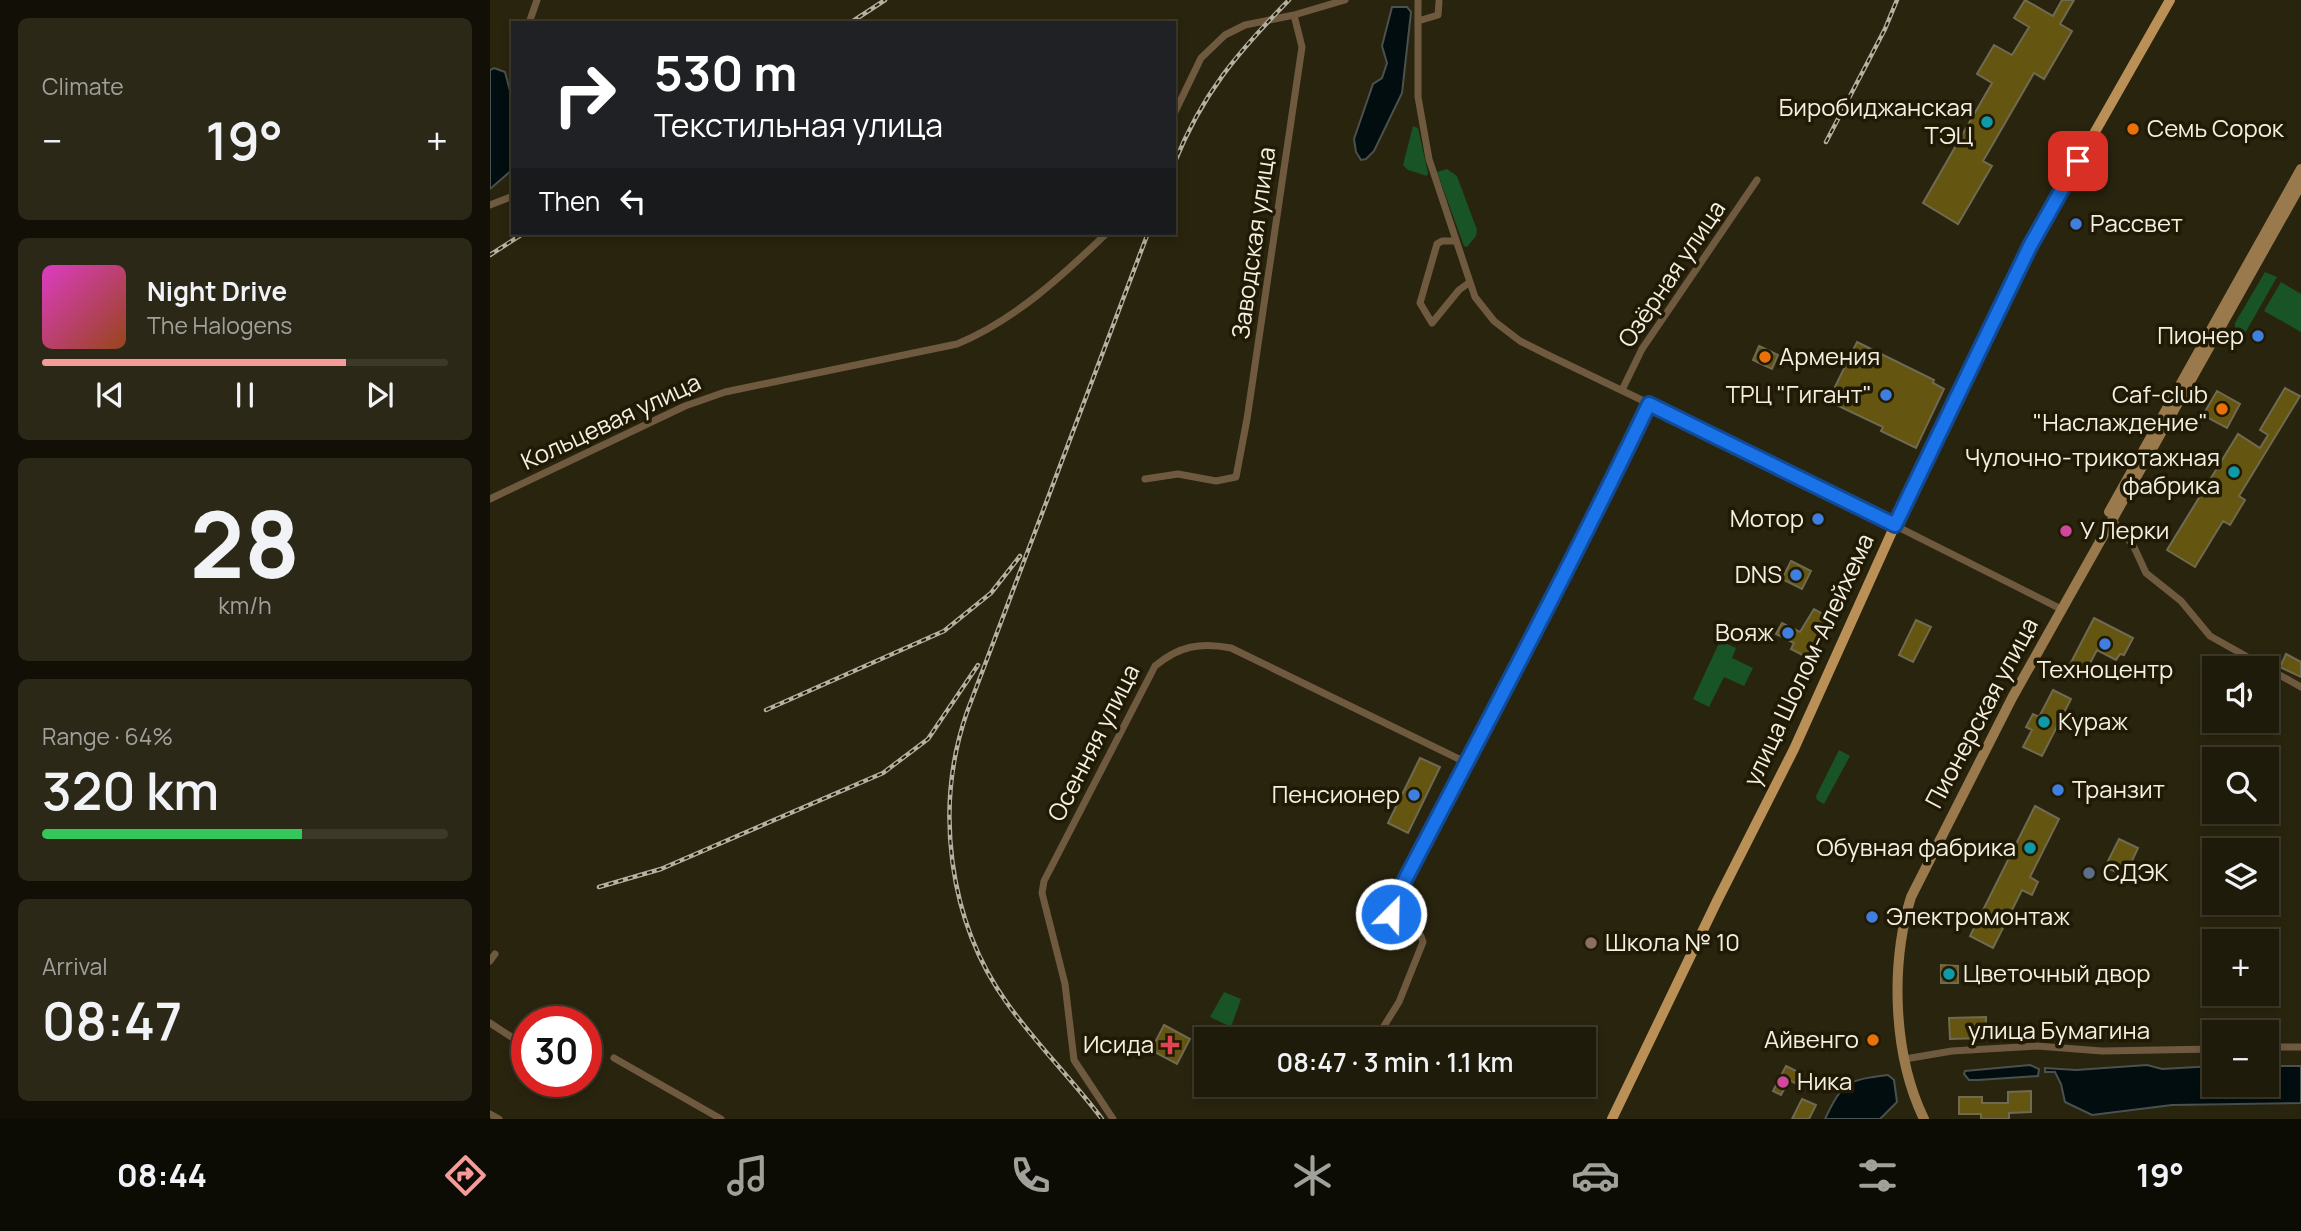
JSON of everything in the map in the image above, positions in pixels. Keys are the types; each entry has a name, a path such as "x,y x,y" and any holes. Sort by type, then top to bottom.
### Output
{"main road":[{"name":"улица Шолом-Алейхема","path":"1612,1119 1814,706 1895,525 2030,246 2170,0"},
{"name":"Пионерская улица","path":"1924,1119 1914,1097 1900,1021 1899,958 1910,897 1990,740 2110,517 2255,258 2301,169"},
{"name":"Пионерская улица","path":"2255,258 2301,184"}],"street":[{"path":"530,21 537,0"},
{"path":"1176,110 1195,67 1216,41 1245,25 1294,15 1345,0"},
{"path":"1418,0 1418,96 1429,159 1475,298 1494,321 1520,341 2061,609"},
{"path":"1418,21 1438,15 1438,2"},
{"name":"Заводская улица","path":"1145,479 1178,474 1216,481 1236,477 1303,47 1294,15"},
{"name":"Озёрная улица","path":"1622,390 1642,349 1757,180"},
{"path":"490,205 511,197"},
{"name":"Кольцевая улица","path":"490,499 685,406 725,392 957,344 986,332 1007,320 1105,235"},
{"path":"1456,241 1442,241 1437,244 1420,303 1432,323 1459,290 1470,282"},
{"path":"1384,1026 1399,1002 1423,942 1421,936 1394,917 1391,908 1465,762 1570,567 1649,404"},
{"path":"2110,517 2134,547 2146,573 2181,601 2210,636 2301,687"},
{"name":"Осенняя улица","path":"1113,1119 1074,1060 1065,984 1042,893 1044,881 1154,666 1186,646 1207,643 1231,648 1465,762"},
{"path":"490,1023 511,1037"},
{"name":"улица Бумагина","path":"1905,1059 1952,1051 2037,1046 2102,1051 2202,1049"},
{"path":"2279,1047 2301,1047"},
{"path":"614,1058 721,1119"},
{"path":"490,1114 499,1119"}],"green space":[{"path":"1413,126 1418,128 1427,176 1408,170 1403,165"},
{"path":"1447,169 1457,176 1477,230 1476,236 1467,247 1464,246 1437,172"},
{"path":"2265,272 2277,277 2244,335 2235,329 2235,323"},
{"path":"2281,282 2301,294 2301,332 2264,311"},
{"path":"1720,641 1736,648 1732,658 1753,668 1744,686 1724,677 1709,707 1693,699"},
{"path":"1839,750 1850,756 1824,804 1817,800 1816,796"},
{"path":"1224,992 1241,999 1231,1027 1210,1017"}],"shaded area":[{"path":"1392,7 1407,7 1411,12 1402,93 1374,151 1361,160 1356,152 1354,139 1373,84 1382,78 1387,63 1382,46"},
{"path":"494,68 505,72 511,94 511,171 490,189 490,70"},
{"path":"2030,1065 2039,1069 2038,1076 1969,1080 1964,1074 1965,1071"},
{"path":"2147,1065 2162,1069 2202,1067 2202,1097 2279,1097 2279,1066 2301,1066 2301,1103 2172,1105 2092,1115 2065,1102 2055,1072 2045,1072 2045,1068 2076,1070"},
{"path":"1888,1075 1894,1080 1897,1102 1880,1119 1825,1119 1837,1097 1848,1085 1855,1081"}],"building":[{"name":"Биробиджанская ТЭЦ","path":"2025,0 2053,16 2062,0 2074,0 2060,24 2072,31 2044,79 2034,73 1983,161 1992,166 1958,224 1923,203 1992,83 1977,74 1994,45 2012,55 2029,27 2014,18"},
{"name":"ТРЦ \"Гигант\"","path":"1857,342 1934,380 1933,383 1944,389 1916,448 1881,431 1883,427 1828,401"},
{"name":"Армения","path":"1759,346 1778,355 1772,369 1753,360"},
{"name":"Чулочно-трикотажная фабрика","path":"2285,388 2300,396 2239,496 2245,500 2230,525 2223,521 2195,567 2167,550 2238,434 2260,448 2268,435 2260,430"},
{"name":"Caf-club \"Наслаждение\"","path":"2217,391 2240,404 2227,428 2203,415"},
{"name":"DNS","path":"1791,561 1811,571 1802,589 1782,579"},
{"path":"1814,609 1828,617 1808,658 1791,649 1794,643 1776,634 1782,623 1800,632"},
{"name":"Техноцентр","path":"2094,618 2133,638 2124,655 2120,654 2116,660 2097,650 2082,678 2067,670"},
{"path":"1916,620 1931,627 1913,662 1899,655"},
{"path":"2286,654 2301,662 2301,677 2280,667"},
{"name":"Кураж","path":"2053,690 2071,699 2042,756 2023,747 2032,730 2026,727 2033,714 2039,717"},
{"name":"Пенсионер","path":"1420,758 1440,767 1408,833 1388,823"},
{"name":"Обувная фабрика","path":"2035,806 2059,819 2030,877 2038,882 2032,895 2022,890 1993,948 1970,936"},
{"path":"2119,839 2138,848 2125,876 2105,867"},
{"name":"Цветочный двор","path":"1941,965 1958,966 1958,983 1941,983"},
{"path":"1986,1017 1986,1038 1950,1039 1949,1018"},
{"name":"Исида","path":"1164,1025 1190,1039 1177,1064 1151,1050"},
{"name":"Ника","path":"1786,1066 1802,1074 1797,1084 1789,1080 1781,1095 1773,1091"},
{"path":"2031,1091 2031,1112 2009,1113 2009,1119 1981,1119 1981,1114 1959,1114 1959,1097 1982,1097 1982,1103 2008,1103 2008,1092"},
{"path":"1802,1099 1816,1105 1809,1119 1792,1119"}],"railway":[{"path":"853,21 885,0"},
{"path":"1176,159 1196,116 1222,76 1289,0"},
{"path":"1826,142 1885,29 1897,0"},
{"path":"490,255 521,235"},
{"path":"1102,1119 1007,1003 987,971 971,936 952,862 951,786 957,748 967,712 1147,235"},
{"path":"766,710 944,631 991,593 1020,556"},
{"path":"599,887 661,869 883,773 928,739 978,665"}],"place":[{"name":"Биробиджанская ТЭЦ","path":"1987,122"},
{"name":"Семь Сорок","path":"2133,129"},
{"name":"Рассвет","path":"2076,224"},
{"name":"Пионер","path":"2258,336"},
{"name":"Армения","path":"1765,357"},
{"name":"ТРЦ \"Гигант\"","path":"1886,395"},
{"name":"Caf-club \"Наслаждение\"","path":"2222,409"},
{"name":"Чулочно-трикотажная фабрика","path":"2234,472"},
{"name":"Мотор","path":"1818,519"},
{"name":"У Лерки","path":"2066,531"},
{"name":"DNS","path":"1796,575"},
{"name":"Вояж","path":"1788,633"},
{"name":"Техноцентр","path":"2105,644"},
{"name":"Кураж","path":"2044,722"},
{"name":"Транзит","path":"2058,790"},
{"name":"Пенсионер","path":"1414,795"},
{"name":"Обувная фабрика","path":"2030,848"},
{"name":"СДЭК","path":"2089,873"},
{"name":"Электромонтаж","path":"1872,917"},
{"name":"Школа № 10","path":"1591,943"},
{"name":"Цветочный двор","path":"1949,974"},
{"name":"Айвенго","path":"1873,1040"},
{"name":"Исида","path":"1170,1045"},
{"name":"Ника","path":"1783,1082"}],"route":[{"path":"1391,914 1394,901 1570,567 1649,404 1895,525 2030,246 2078,161"}]}
